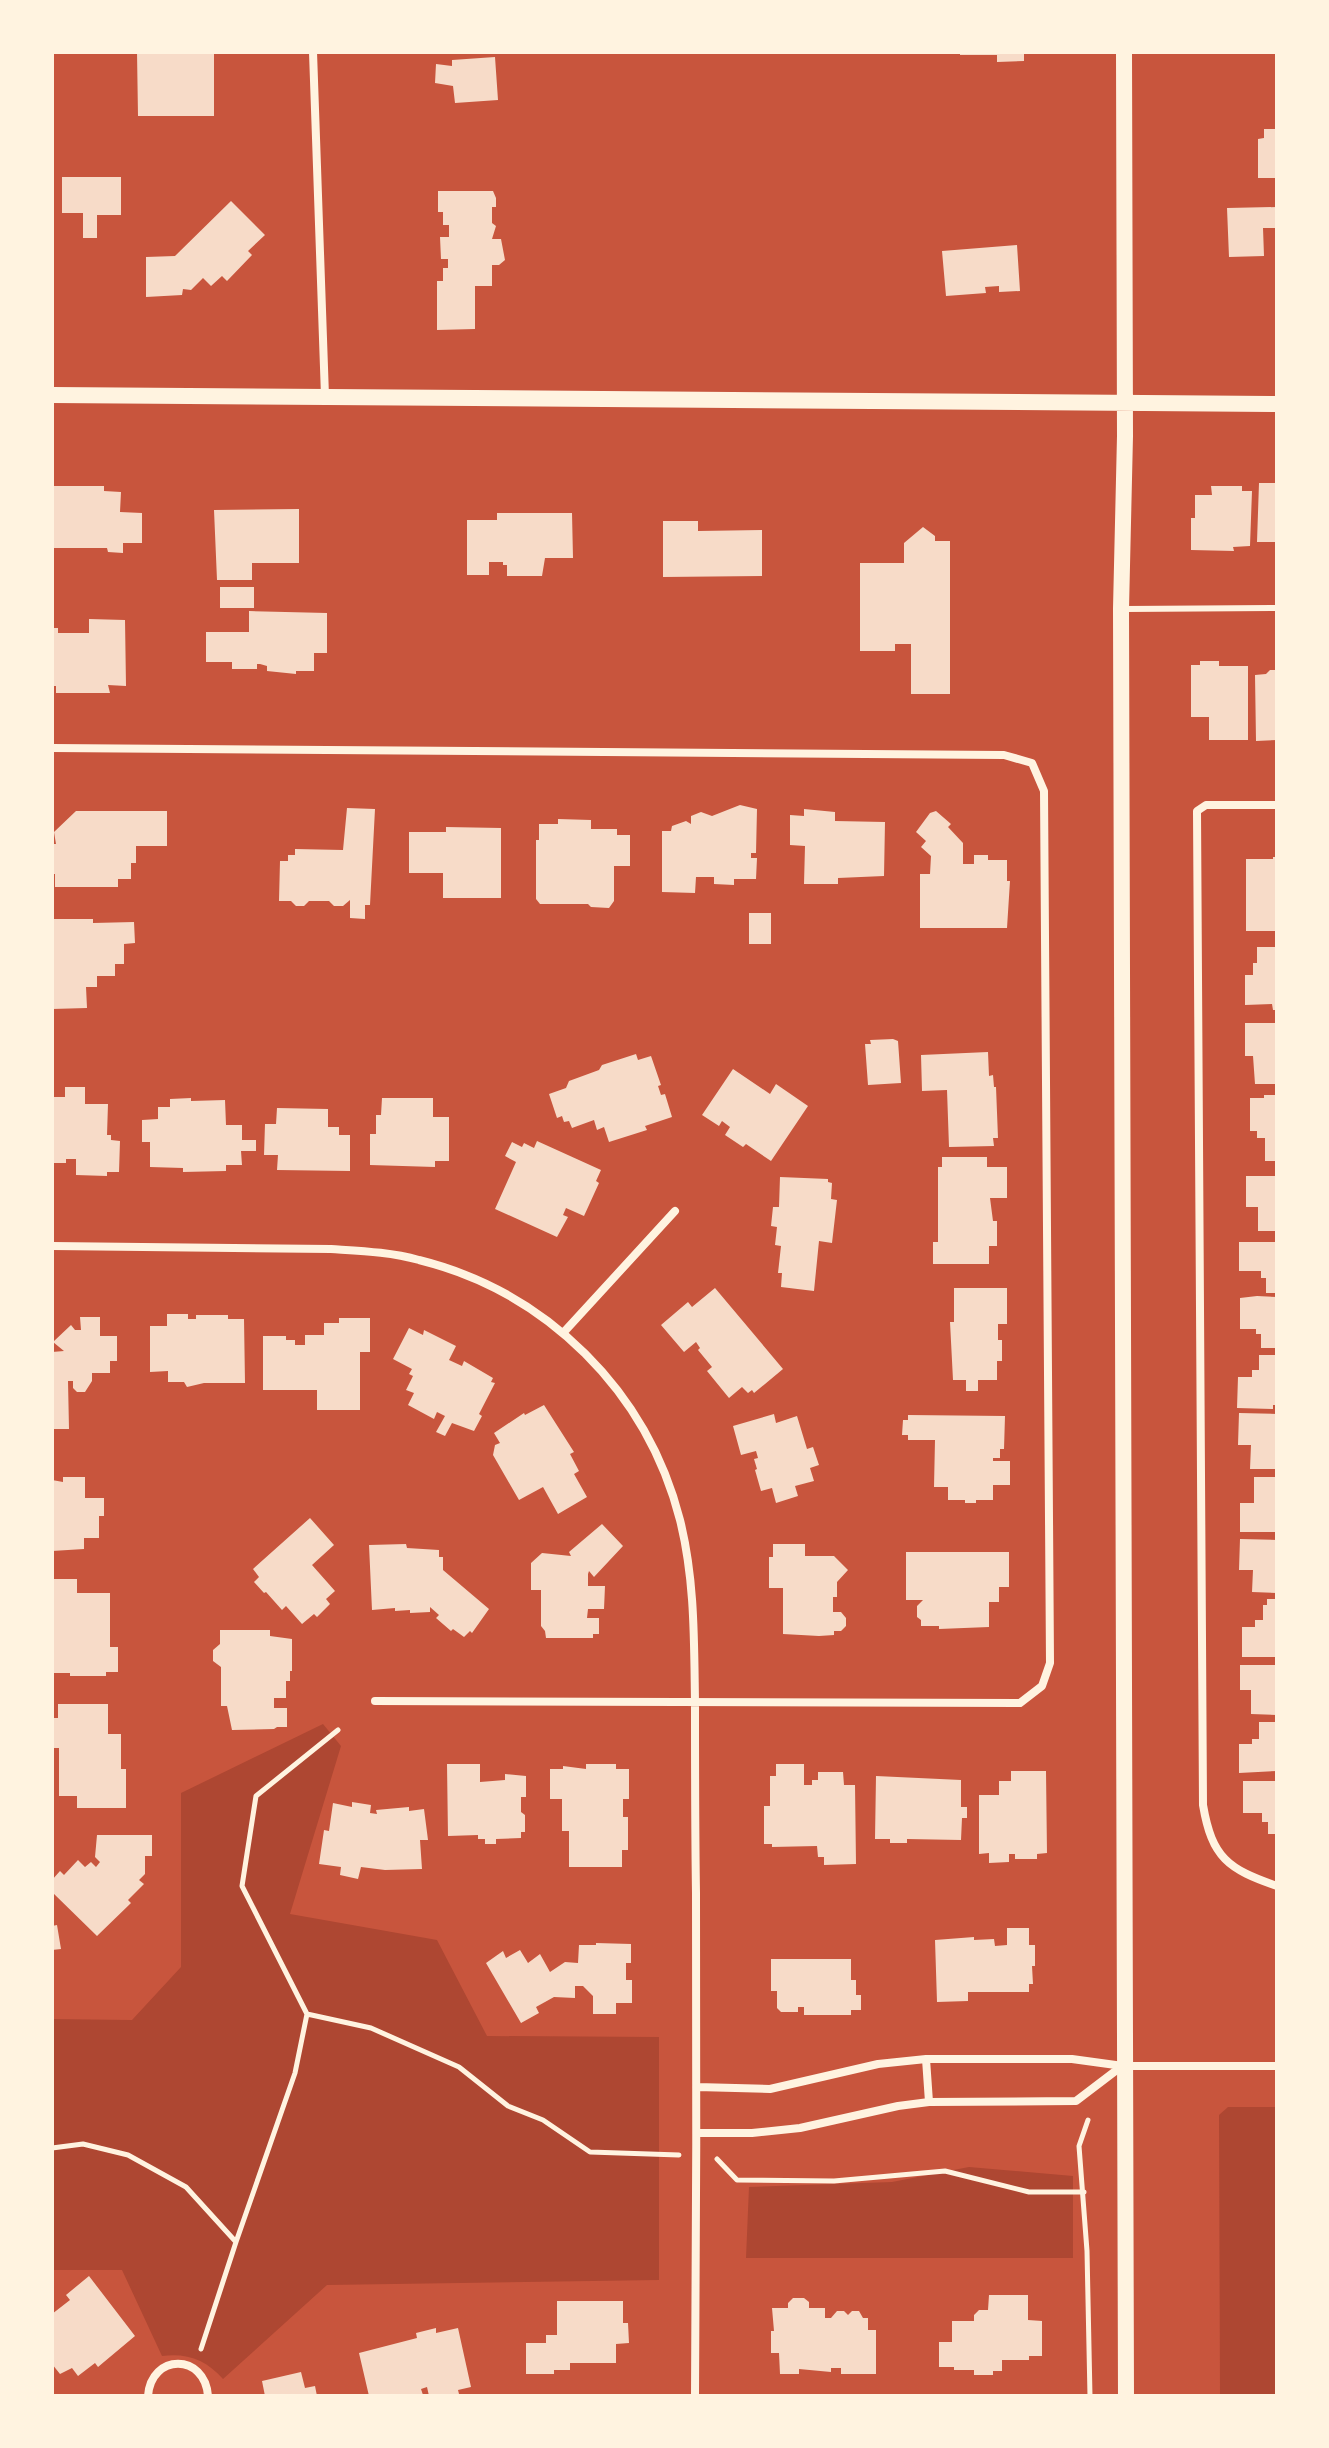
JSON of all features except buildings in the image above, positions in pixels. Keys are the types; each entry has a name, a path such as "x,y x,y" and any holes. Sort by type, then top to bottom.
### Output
{"main road":[{"path":"1124,52 1125,403 1121,609 1126,2396"},
{"path":"52,395 1277,404"}],"street":[{"path":"313,52 325,396"},
{"path":"52,748 1004,755 1032,763 1044,791 1050,1663 1042,1686 1020,1703 375,1701"},
{"path":"1277,805 1206,805 1197,811 1203,1805 1208,1833 1222,1857 1243,1875 1277,1886"},
{"path":"564,1332 675,1211"},
{"path":"52,1246 375,1251 418,1259 459,1272 499,1289 564,1332 595,1362 647,1436 666,1477 680,1520 694,1614 695,2396"},
{"path":"926,2059 929,2102"},
{"path":"697,2087 770,2089 878,2064 926,2059 1072,2059 1123,2066 1277,2066"},
{"path":"697,2133 752,2133 800,2128 929,2102 1076,2101 1123,2066"},
{"path":"148,2396 152,2378 166,2366 176,2363 194,2368 202,2375 208,2396"}],"lane":[{"path":"1121,609 1277,608"}],"path":[{"path":"201,2349 295,2073 307,2014 242,1886 256,1796 338,1730"},
{"path":"307,2014 371,2028 459,2067 508,2106 543,2120 590,2152 679,2155"},
{"path":"1088,2120 1079,2146 1084,2192 1090,2396"},
{"path":"52,2148 83,2144 128,2155 186,2187 236,2242"},
{"path":"717,2159 737,2180 834,2181 945,2171 1029,2192 1084,2192"}],"shaded area":[{"path":"323,1724 341,1746 290,1914 437,1940 487,2036 659,2037 659,2280 327,2285 223,2379 196,2359 162,2356 122,2270 52,2270 52,2019 132,2020 181,1967 181,1793"},
{"path":"1228,2107 1277,2107 1277,2396 1220,2396 1219,2115"},
{"path":"969,2167 1073,2176 1073,2258 746,2258 749,2187 892,2182"}]}
